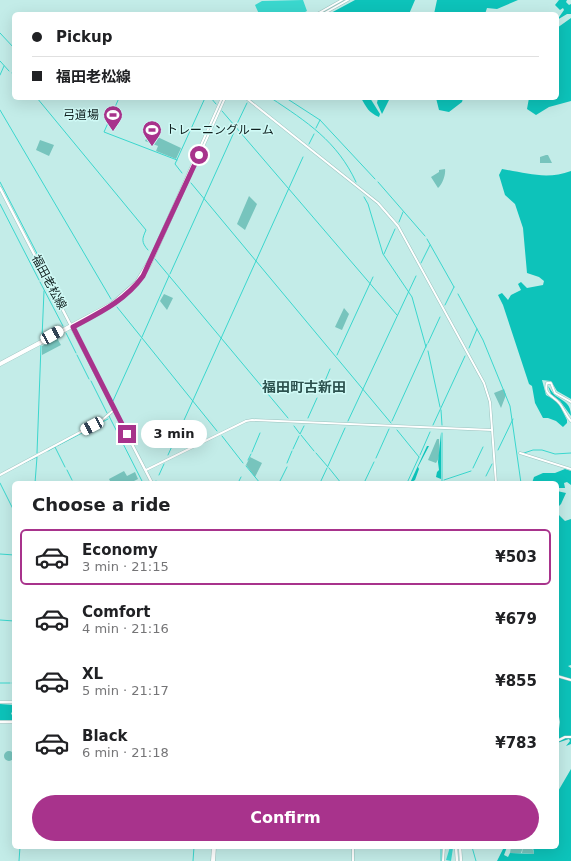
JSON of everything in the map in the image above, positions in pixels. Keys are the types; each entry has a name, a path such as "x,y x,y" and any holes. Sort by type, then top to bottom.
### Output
{"main road":[{"name":"福田老松線","path":"0,188 151,481"},
{"path":"0,702 12,702"},
{"path":"0,722 12,722"},
{"path":"456,849 457,861"},
{"path":"461,849 461,861"}],"street":[{"path":"321,12 342,0"},
{"path":"327,12 348,0"},
{"path":"72,326 118,299 141,276 151,257 221,100"},
{"path":"0,364 118,302 143,276 224,100"},
{"path":"249,100 374,200 393,219 484,383 490,402 496,481"},
{"path":"571,402 555,393 551,383 548,382 546,384 546,391 549,396 558,402 571,421"},
{"path":"0,475 101,421 115,409"},
{"path":"146,470 246,421 492,430"},
{"path":"520,453 571,469"},
{"path":"559,677 571,680"},
{"path":"559,740 571,737"},
{"path":"213,861 214,849"},
{"path":"353,849 353,861"},
{"path":"443,861 444,849"}],"shaded area":[{"path":"303,0 307,11 258,12 255,5 262,1"},
{"path":"355,0 415,0 410,12 333,12"},
{"path":"437,0 518,0 497,9 487,8 486,12 434,12"},
{"path":"559,0 567,0 566,2 569,5 571,4 571,14 567,14 559,19 564,10 563,8 560,10 555,5"},
{"path":"571,18 571,101 549,107 536,115 527,109 529,100 559,100 559,27"},
{"path":"362,100 371,100 380,114 379,117 375,115 366,107"},
{"path":"378,100 389,100 382,114 377,103"},
{"path":"436,100 462,100 449,112 439,110"},
{"path":"149,133 181,148 176,159 156,151 158,146 145,141"},
{"path":"40,140 54,145 49,156 36,150"},
{"path":"548,155 552,163 540,163 540,157"},
{"path":"445,169 445,174 441,185 438,188 431,177 439,172 439,170"},
{"path":"502,169 536,175 562,174 571,171 571,399 557,391 551,381 542,380 546,395 558,402 567,420 567,423 563,427 556,421 543,418 535,403 532,386 529,384 503,305 498,295 502,293 508,300 511,295 521,290 518,284 521,282 527,288 543,285 544,281 539,277 527,273 523,228 515,204 505,195 499,175"},
{"path":"249,196 257,204 245,230 237,224"},
{"path":"164,294 173,298 167,310 160,301"},
{"path":"344,308 349,314 342,330 335,327"},
{"path":"57,338 61,345 42,355 42,346"},
{"path":"548,386 555,395 569,406 571,416 560,401 551,394"},
{"path":"504,389 506,395 501,408 494,393"},
{"path":"441,433 441,479 436,477 439,470 438,462"},
{"path":"437,439 439,439 439,458 436,463 428,460"},
{"path":"427,446 429,446 418,467 419,469 415,480 411,481"},
{"path":"250,457 262,463 255,477 246,465"},
{"path":"565,469 571,471 571,485 567,482 564,483 565,488 559,488 559,481 533,481 534,477 543,473 555,473"},
{"path":"124,471 127,476 135,472 138,479 134,481 110,481 109,479"},
{"path":"559,491 566,493 559,506"},
{"path":"559,515 565,521 571,519 571,665 568,666 571,668 571,744 566,746 570,741 569,739 559,742"},
{"path":"0,704 12,705 12,720 0,720"},
{"path":"7,752 11,752 12,759 9,761 4,756"},
{"path":"571,769 571,861 497,861 503,849 506,849 504,855 508,857 510,853 534,854 533,849 559,849 559,790"},
{"path":"449,849 453,849 451,861 446,860"},
{"path":"511,849 522,849 521,853 510,853"},
{"path":"523,849 533,849 534,854 522,853"}],"waterway":[{"path":"0,33 12,46"},
{"path":"0,61 9,71"},
{"path":"0,75 4,66"},
{"path":"39,100 146,230 143,240 144,245 148,250"},
{"path":"118,100 104,132 177,160"},
{"path":"182,173 175,164 204,100"},
{"path":"213,100 216,104"},
{"path":"274,100 309,124 330,144 340,155 356,182"},
{"path":"289,100 320,120 375,179"},
{"path":"236,126 247,103"},
{"path":"0,110 111,299"},
{"path":"222,111 397,315"},
{"path":"316,128 320,120"},
{"path":"170,274 235,130"},
{"path":"309,144 314,134"},
{"path":"180,429 303,157"},
{"path":"0,182 60,298"},
{"path":"378,182 425,236"},
{"path":"191,183 391,423"},
{"path":"364,197 368,204 383,254 412,297 426,347"},
{"path":"0,204 39,280"},
{"path":"399,222 403,212"},
{"path":"384,254 395,229"},
{"path":"427,239 454,287"},
{"path":"421,263 430,245"},
{"path":"155,259 288,418"},
{"path":"142,337 169,276"},
{"path":"348,421 416,276"},
{"path":"337,355 373,277"},
{"path":"40,282 63,326"},
{"path":"445,305 454,287"},
{"path":"42,338 44,291"},
{"path":"458,294 483,340 510,406 521,481"},
{"path":"117,307 217,431"},
{"path":"428,343 440,317"},
{"path":"469,348 477,329"},
{"path":"66,333 76,353"},
{"path":"113,401 141,339"},
{"path":"392,421 427,344"},
{"path":"37,453 41,346"},
{"path":"428,351 440,407"},
{"path":"77,355 89,379"},
{"path":"433,425 465,356"},
{"path":"320,393 330,369"},
{"path":"91,381 107,413"},
{"path":"308,418 317,398"},
{"path":"441,410 442,425"},
{"path":"109,416 142,481"},
{"path":"85,431 108,419"},
{"path":"498,450 513,419"},
{"path":"294,426 300,434 304,426"},
{"path":"328,466 345,428"},
{"path":"376,458 389,429"},
{"path":"397,430 419,457"},
{"path":"420,455 430,432"},
{"path":"57,446 82,433"},
{"path":"168,455 178,433"},
{"path":"252,452 260,433"},
{"path":"442,433 442,481"},
{"path":"301,435 314,451"},
{"path":"222,436 243,463"},
{"path":"293,449 299,436"},
{"path":"48,451 55,447 65,467"},
{"path":"473,468 483,447"},
{"path":"524,453 533,450 542,450 555,454 571,453"},
{"path":"287,463 292,451"},
{"path":"316,453 328,467"},
{"path":"248,460 251,454"},
{"path":"24,463 37,457 35,481"},
{"path":"408,481 419,457"},
{"path":"365,481 374,462"},
{"path":"159,475 164,464"},
{"path":"486,476 492,464"},
{"path":"246,466 258,481"},
{"path":"280,481 287,467"},
{"path":"321,481 327,468"},
{"path":"329,468 339,481"},
{"path":"67,470 72,480"},
{"path":"444,480 471,471"},
{"path":"239,481 241,477"},
{"path":"0,483 12,507"},
{"path":"0,554 12,555"},
{"path":"0,620 12,621"},
{"path":"0,683 10,683"},
{"path":"19,861 20,849"},
{"path":"193,861 194,849"},
{"path":"441,849 441,861"},
{"path":"473,849 476,861"}],"place":[{"name":"弓道場","path":"113,132"},
{"name":"トレーニングルーム","path":"152,147"}],"district":[{"name":"福田町古新田","path":"304,387"}],"route":[{"path":"127,434 73,327 118,302 126,296 143,276 150,265 199,155"}]}
